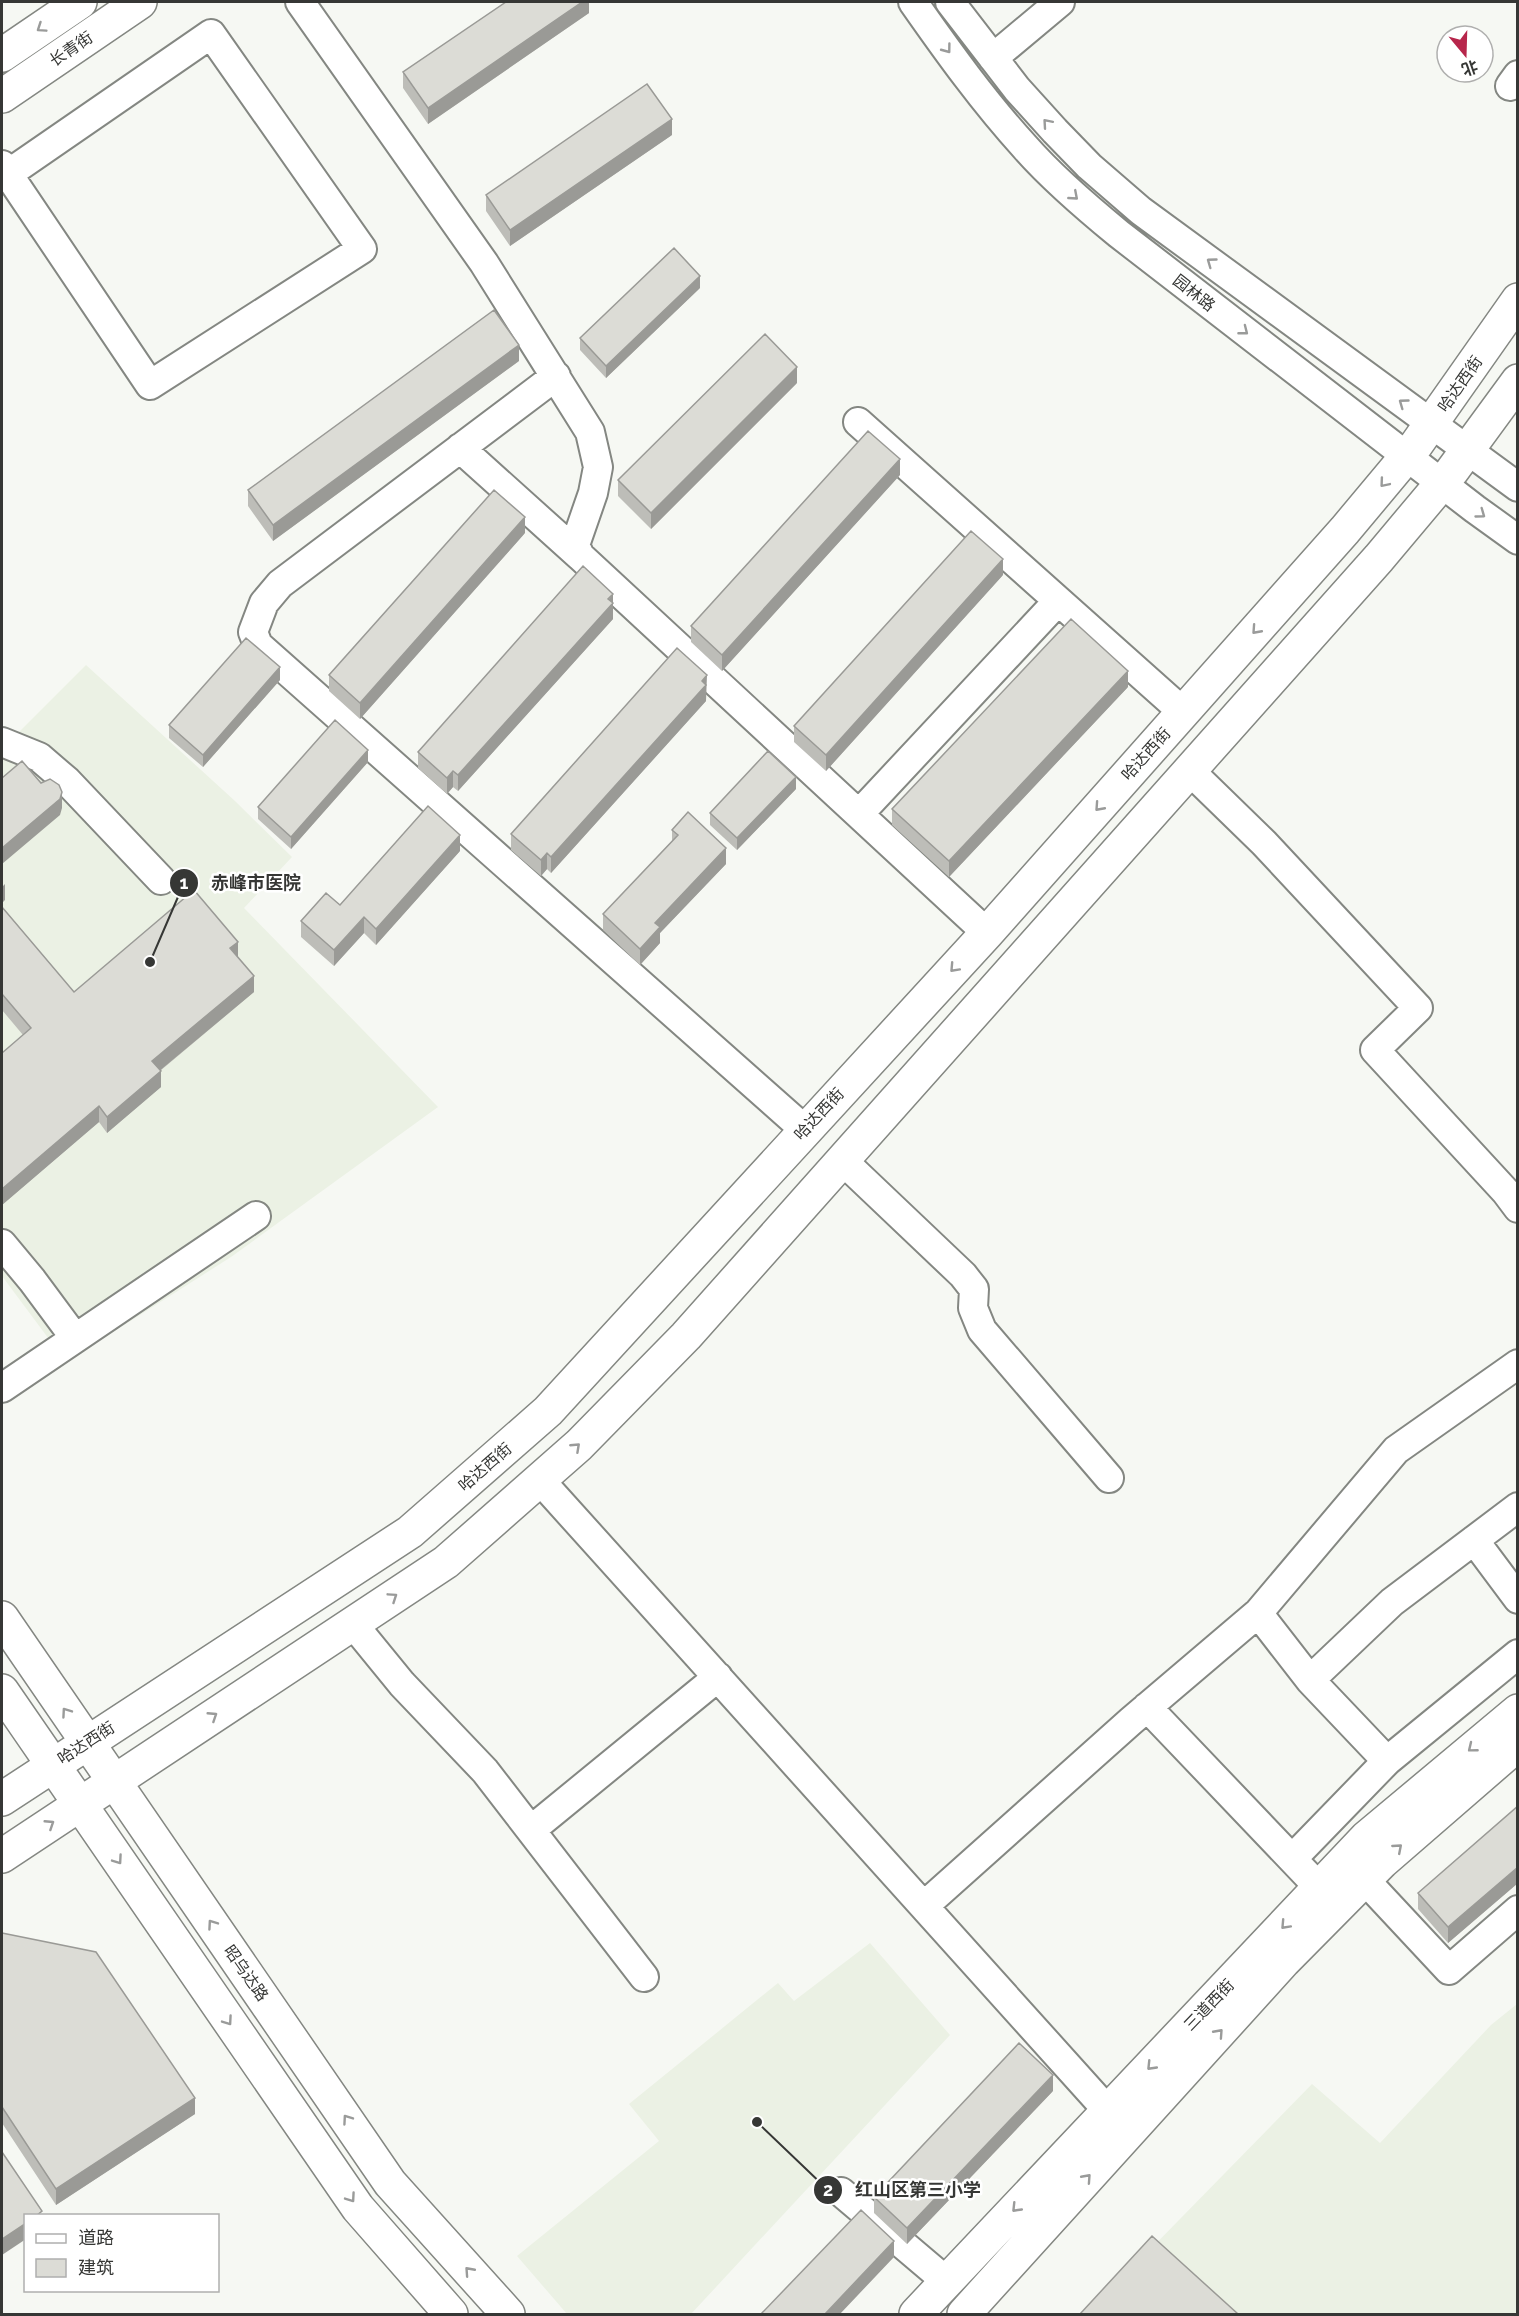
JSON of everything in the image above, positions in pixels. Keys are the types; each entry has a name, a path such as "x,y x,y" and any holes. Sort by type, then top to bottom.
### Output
{"main road":[{"name":"长青街","path":"2,54 80,2"},
{"name":"长青街","path":"2,96 140,2"},
{"name":"哈达西街","path":"2,1799 410,1532 548,1411 987,933 1346,530 1432,424 1518,300"},
{"path":"2,1856 446,1562 579,1445 686,1336 1379,558 1467,450 1518,381"},
{"name":"昭乌达路","path":"2,1618 390,2183 508,2314"},
{"path":"2,1690 358,2208 451,2314"},
{"name":"三道西街","path":"916,2314 1108,2111 1329,1897 1366,1838 1518,1711"},
{"path":"964,2314 1284,1961 1329,1897 1365,1880 1382,1862 1518,1744"}],"street":[{"path":"300,2 484,263 590,432 598,467 593,493 575,545 580,556"},
{"name":"园林路","path":"913,2 984,98 1025,148 1065,188 1119,234 1518,540"},
{"path":"950,2 993,58 1055,131 1089,166 1141,211 1518,487"},
{"path":"993,58 1060,2"},
{"path":"212,34 362,249 150,385 5,170 212,34"},
{"path":"556,376 280,584 264,603 253,632 258,645 805,1130"},
{"path":"858,422 1183,712"},
{"path":"460,448 987,933"},
{"path":"859,814 1058,601"},
{"path":"2,742 39,757 67,781 161,880"},
{"path":"1189,770 1264,843 1418,1008 1375,1050 1506,1192 1518,1208"},
{"path":"842,1160 963,1275 974,1289 974,1308 982,1330 1109,1479"},
{"path":"2,1388 256,1216"},
{"path":"2,1244 75,1338"},
{"path":"924,1906 1147,1707 1258,1613 1396,1450 1518,1364"},
{"path":"539,1479 1108,2111"},
{"path":"1310,1680 1392,1602 1518,1507"},
{"path":"1474,1540 1518,1599"},
{"path":"1258,1613 1310,1680 1387,1761"},
{"path":"353,1623 402,1684 485,1771 644,1977"},
{"path":"1292,1859 1387,1761 1518,1654"},
{"path":"531,1830 718,1677"},
{"path":"1147,1707 1329,1897"},
{"path":"1365,1880 1449,1970 1518,1910"},
{"path":"841,2192 946,2281"}],"shaded area":[{"path":"86,665 235,801 292,857 244,908 438,1107 231,1257 66,1362 2,1276 2,733 17,734"},
{"path":"870,1943 950,2035 691,2314 567,2314 517,2256 659,2141 629,2104 778,1983 794,2001"},
{"path":"1517,2004 1517,2314 1087,2314 1312,2084 1380,2143 1491,2025"}],"building":[{"path":"506,2 582,2 428,108 403,72"},
{"path":"647,84 672,119 510,230 486,195"},
{"path":"674,248 700,276 606,366 580,338"},
{"path":"494,310 519,345 273,525 248,490"},
{"path":"765,334 797,367 651,513 618,480"},
{"path":"868,431 900,459 722,655 691,626"},
{"path":"494,490 525,517 360,703 329,675"},
{"path":"971,531 1003,559 826,755 794,726"},
{"path":"583,566 613,594 608,599 613,603 458,775 453,771 447,778 418,752"},
{"path":"1071,619 1128,671 949,861 892,809"},
{"path":"246,638 280,667 203,755 169,725"},
{"path":"677,648 707,675 702,681 706,685 551,857 547,853 541,860 511,834"},
{"path":"335,720 368,750 291,837 258,807"},
{"path":"768,751 796,777 737,838 710,813"},
{"path":"22,761 41,783 50,779 59,785 62,792 60,799 2,848 2,778"},
{"path":"428,806 460,835 376,929 364,917 334,950 301,921 326,893 340,905"},
{"path":"688,812 726,848 655,923 660,927 640,949 603,914 678,835 672,830"},
{"path":"194,890 238,942 230,948 254,976 152,1061 161,1071 107,1117 99,1106 2,1189 2,1053 31,1028 2,994 2,907 74,992"},
{"path":"1518,1806 1518,1867 1448,1927 1418,1893"},
{"path":"2,1933 96,1952 195,2098 56,2189 2,2107"},
{"path":"1019,2043 1053,2075 907,2228 874,2197"},
{"path":"2,2152 42,2211 38,2214 24,2214 24,2224 2,2239"},
{"path":"861,2210 894,2241 825,2314 761,2314"},
{"path":"1152,2236 1238,2314 1080,2314"}],"place":[{"name":"赤峰市医院","path":"150,962"},
{"name":"红山区第三小学","path":"757,2122"}]}
